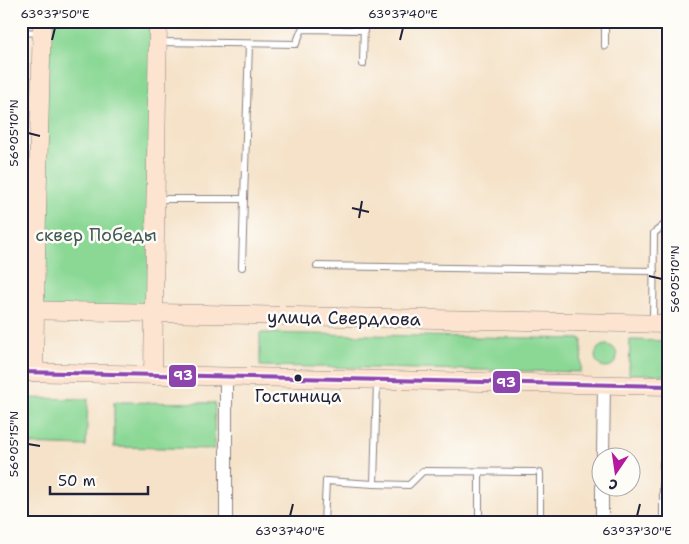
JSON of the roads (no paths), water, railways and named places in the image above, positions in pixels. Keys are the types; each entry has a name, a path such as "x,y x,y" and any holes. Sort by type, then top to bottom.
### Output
{"main road":[{"path":"153,375 158,21"},
{"path":"42,27 29,192 28,372 668,386"},
{"name":"улица Свердлова","path":"28,311 660,324"}],"street":[{"path":"226,376 226,523"},
{"path":"603,446 604,384"},
{"path":"602,496 602,523"}],"lane":[{"path":"363,64 364,21"},
{"path":"605,21 605,46"},
{"path":"21,32 42,27"},
{"path":"158,42 296,44 302,29 364,30"},
{"path":"242,267 249,44"},
{"path":"156,199 244,199"},
{"path":"660,324 654,271 654,233 668,222"},
{"path":"317,266 654,271"},
{"path":"374,484 377,380"},
{"path":"663,523 664,463 668,456"},
{"path":"324,523 326,482 409,485 423,471 537,472 540,523"},
{"path":"479,472 479,520"}],"place":[{"name":"Гостиница","path":"298,378"}],"park label":[{"name":"сквер Победы","path":"96,235"}]}
